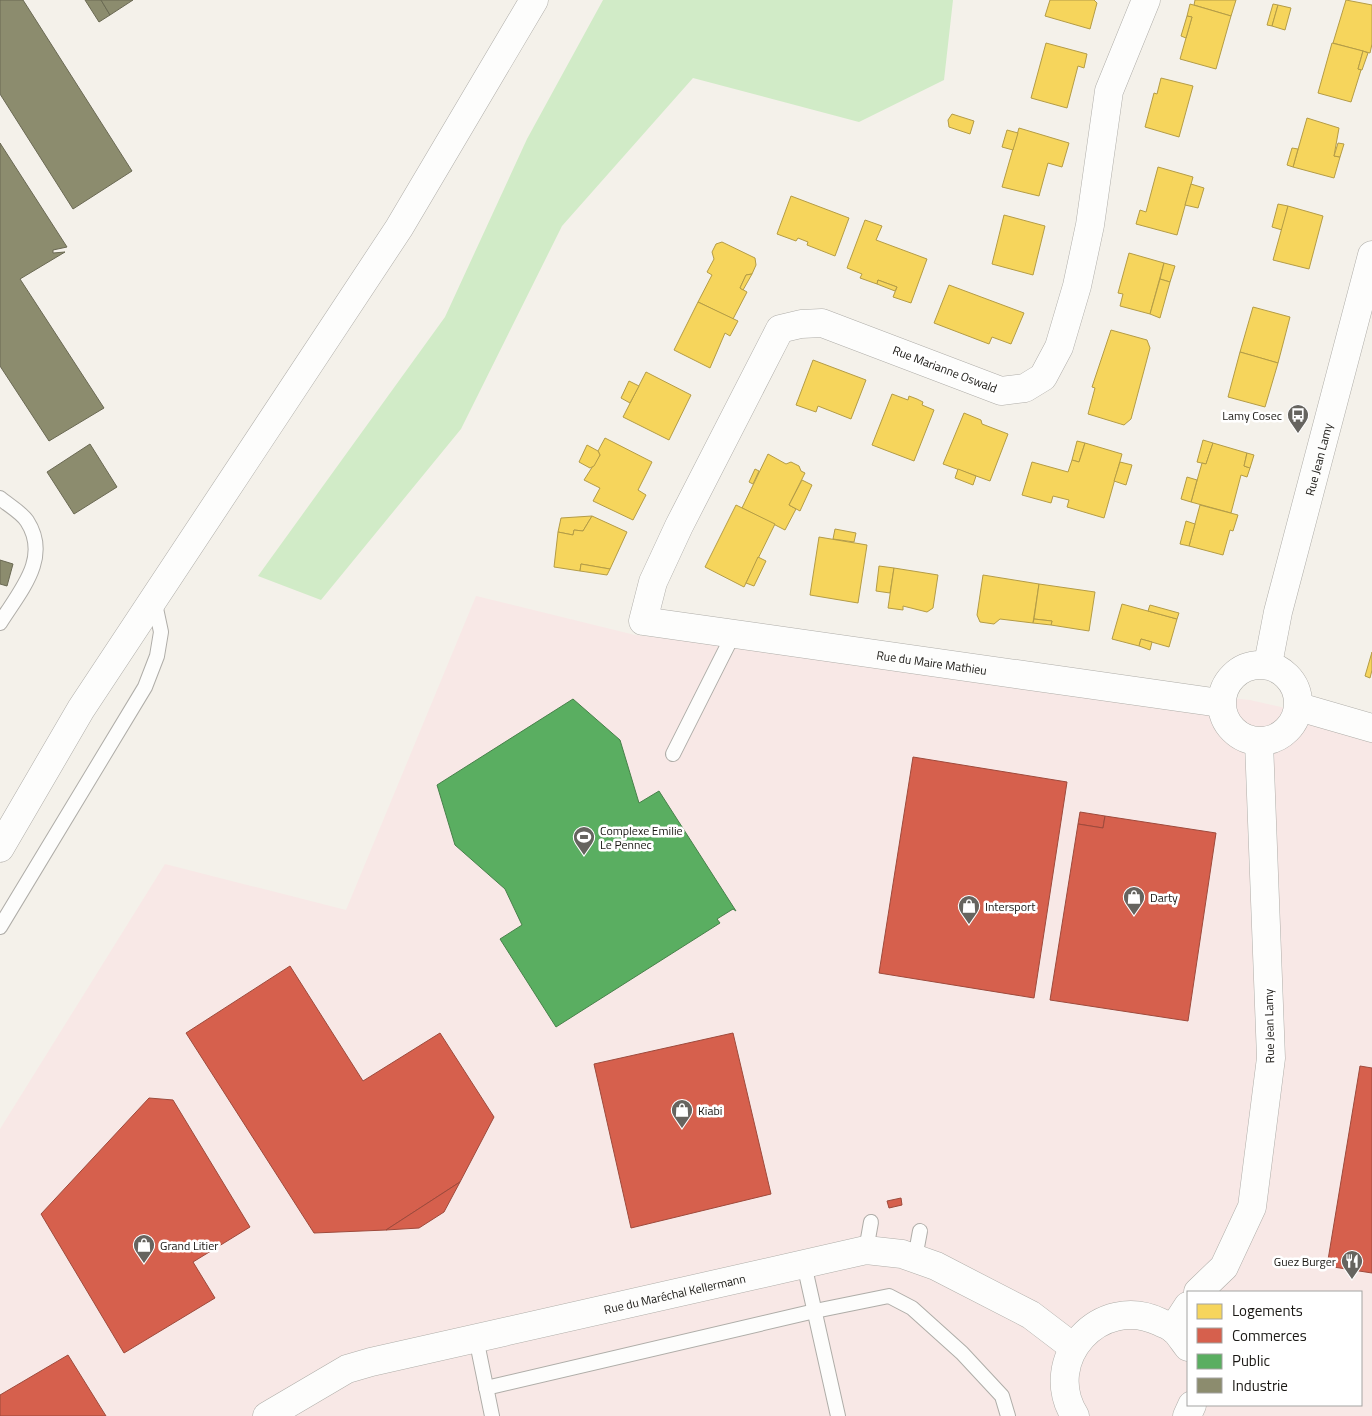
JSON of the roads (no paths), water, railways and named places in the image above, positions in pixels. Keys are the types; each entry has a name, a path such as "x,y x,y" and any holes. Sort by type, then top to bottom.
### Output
{"street":[{"path":"0,848 81,710 400,228 534,0"},
{"name":"Rue Marianne Oswald","path":"643,621 653,582 679,526 780,329 801,324 822,323 1001,391 1025,388 1043,377 1059,347 1078,286 1090,225 1109,92 1146,0"},
{"name":"Rue Jean Lamy","path":"1268,664 1278,612 1372,255"},
{"name":"Rue du Maire Mathieu","path":"643,621 1220,703"},
{"path":"1268,664 1285,673 1297,689 1299,707 1293,724 1281,736 1259,742 1241,737 1224,718 1220,703 1227,681 1244,667 1268,664"},
{"path":"1299,707 1372,728"},
{"name":"Rue Jean Lamy","path":"1199,1291 1224,1268 1252,1206 1271,1058 1259,742"},
{"name":"Rue du Maréchal Kellermann","path":"266,1416 347,1369 866,1250 915,1258 1031,1315 1073,1347"},
{"path":"1075,1416 1068,1405 1064,1376 1073,1347 1091,1327 1117,1315 1146,1316 1181,1338 1187,1311"}],"lane":[{"path":"0,498 26,520 37,545 34,567 0,623"},
{"path":"0,927 145,687 157,656 161,632 154,597"},
{"path":"673,754 733,635"},
{"path":"866,1250 871,1222"},
{"path":"915,1258 920,1231"},
{"path":"804,1264 838,1416"},
{"path":"486,1388 815,1311 890,1296 912,1308 962,1353 1002,1396 1008,1416"},
{"path":"476,1338 492,1416"}],"place":[{"name":"Lamy Cosec","path":"1298,434"},
{"name":"Complexe Emilie Le Pennec","path":"584,856"},
{"name":"Darty","path":"1134,916"},
{"name":"Intersport","path":"969,925"},
{"name":"Kiabi","path":"682,1129"},
{"name":"Grand Litier","path":"144,1264"},
{"name":"Guez Burger","path":"1352,1280"}]}
